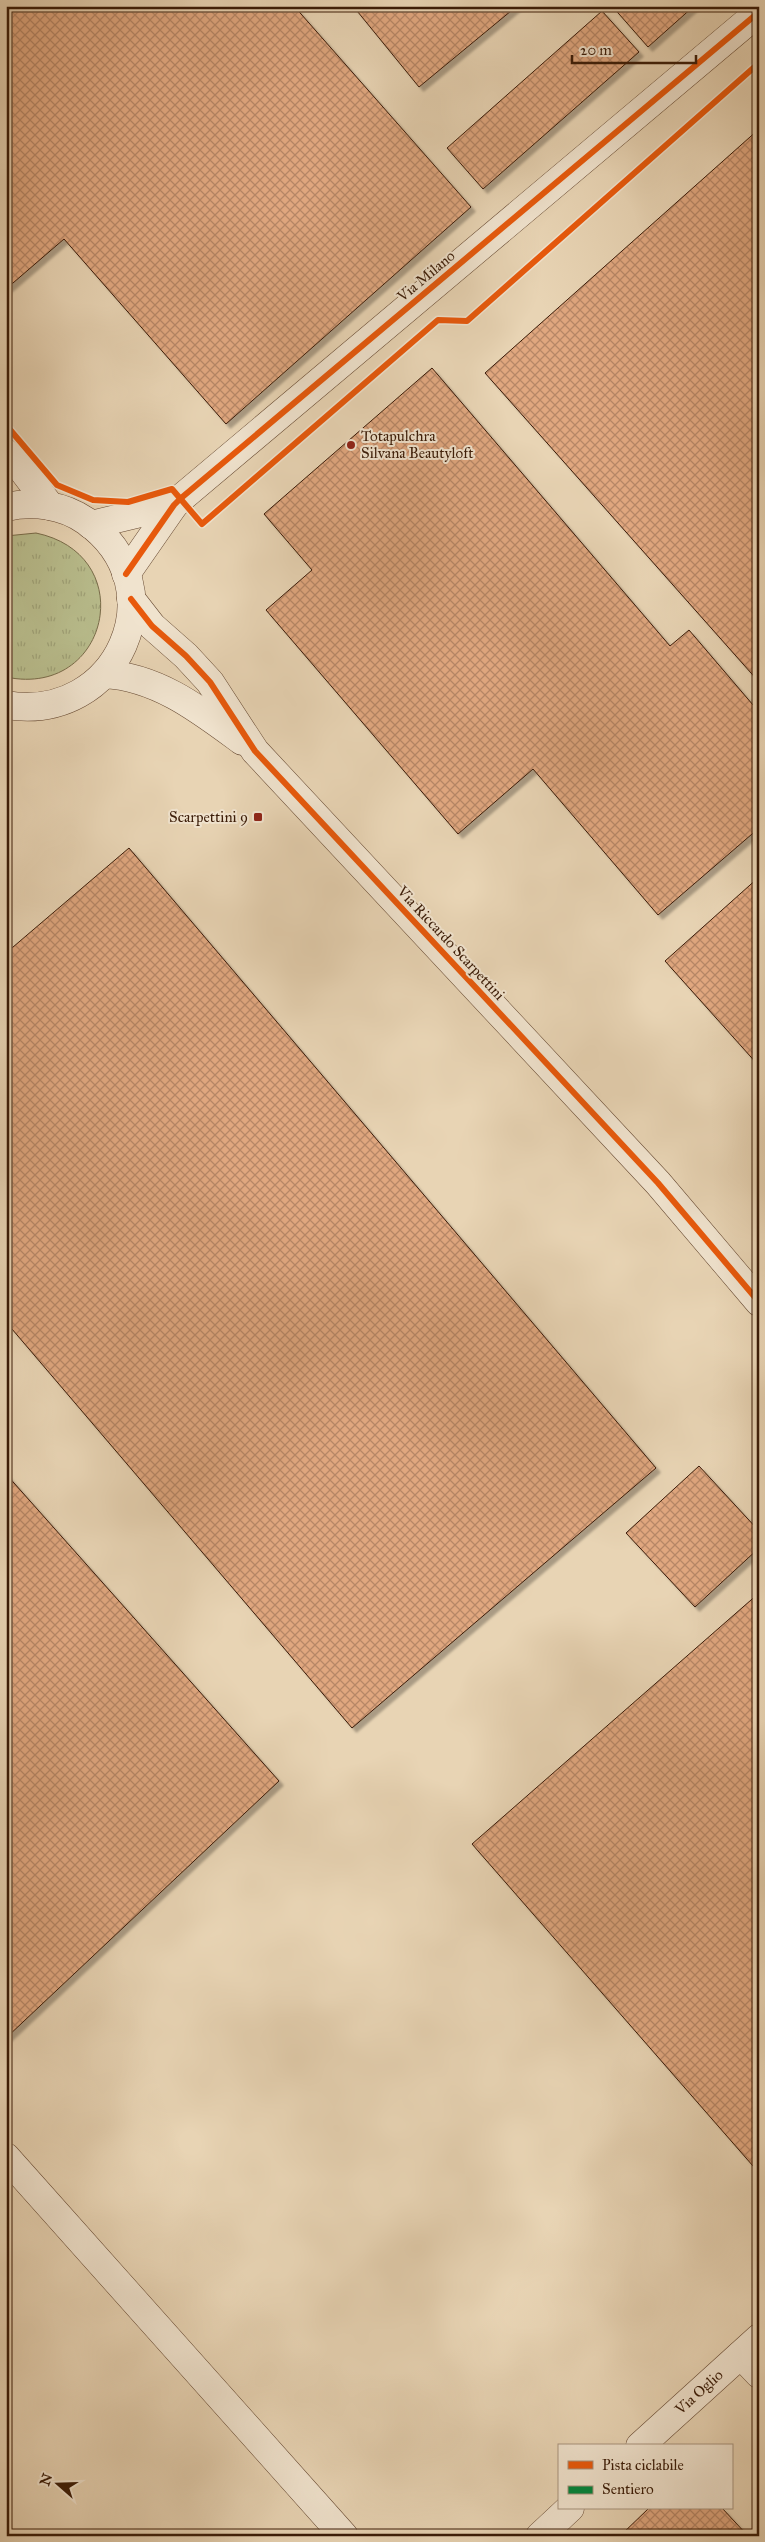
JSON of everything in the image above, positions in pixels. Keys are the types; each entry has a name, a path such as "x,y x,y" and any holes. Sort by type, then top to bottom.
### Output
{"street":[{"name":"Via Milano","path":"128,586 174,505 759,12"},
{"path":"6,452 21,468 50,506"},
{"name":"Via Riccardo Scarpettini","path":"6,507 21,504 50,506 79,516 112,546 128,586 152,626 186,656 210,682 255,751 658,1183 759,1302"},
{"name":"Via Milano","path":"91,525 174,505"},
{"path":"6,705 42,707 60,703 92,686 115,661 128,631 128,586"},
{"name":"Via Riccardo Scarpettini","path":"104,674 126,675 169,692 201,711 255,751"},
{"path":"6,2157 344,2536"},
{"name":"Via Oglio","path":"643,2444 753,2356"},
{"path":"540,2536 568,2510"}],"green space":[{"path":"36,533 69,546 90,568 100,594 99,622 88,647 69,667 41,678 6,677 6,536"}],"building":[{"path":"6,6 294,6 471,207 226,424 64,239 6,289"},
{"path":"353,6 517,6 419,87"},
{"path":"612,6 694,6 648,47"},
{"path":"602,11 639,52 483,189 447,148"},
{"path":"759,129 759,682 485,373"},
{"path":"432,368 670,646 689,630 759,712 759,828 658,915 533,769 458,834 266,610 312,570 264,514"},
{"path":"129,848 656,1468 352,1728 6,1322 6,953"},
{"path":"759,877 759,1066 665,961"},
{"path":"699,1466 759,1531 759,1548 695,1607 626,1533"},
{"path":"6,1474 279,1781 6,2038"},
{"path":"759,1593 759,2161 753,2166 472,1844"},
{"path":"647,2510 724,2510 748,2536 620,2536"}],"cycle path":[{"path":"126,574 180,499 759,12"},
{"path":"6,425 57,485 93,500 128,502 172,489 202,524 438,320 467,321 759,63"},
{"path":"131,599 152,626 186,656 210,682 255,751 658,1183 759,1302"}],"place":[{"name":"Totapulchra Silvana Beautyloft","path":"351,445"},
{"name":"Scarpettini 9","path":"258,817"}]}
